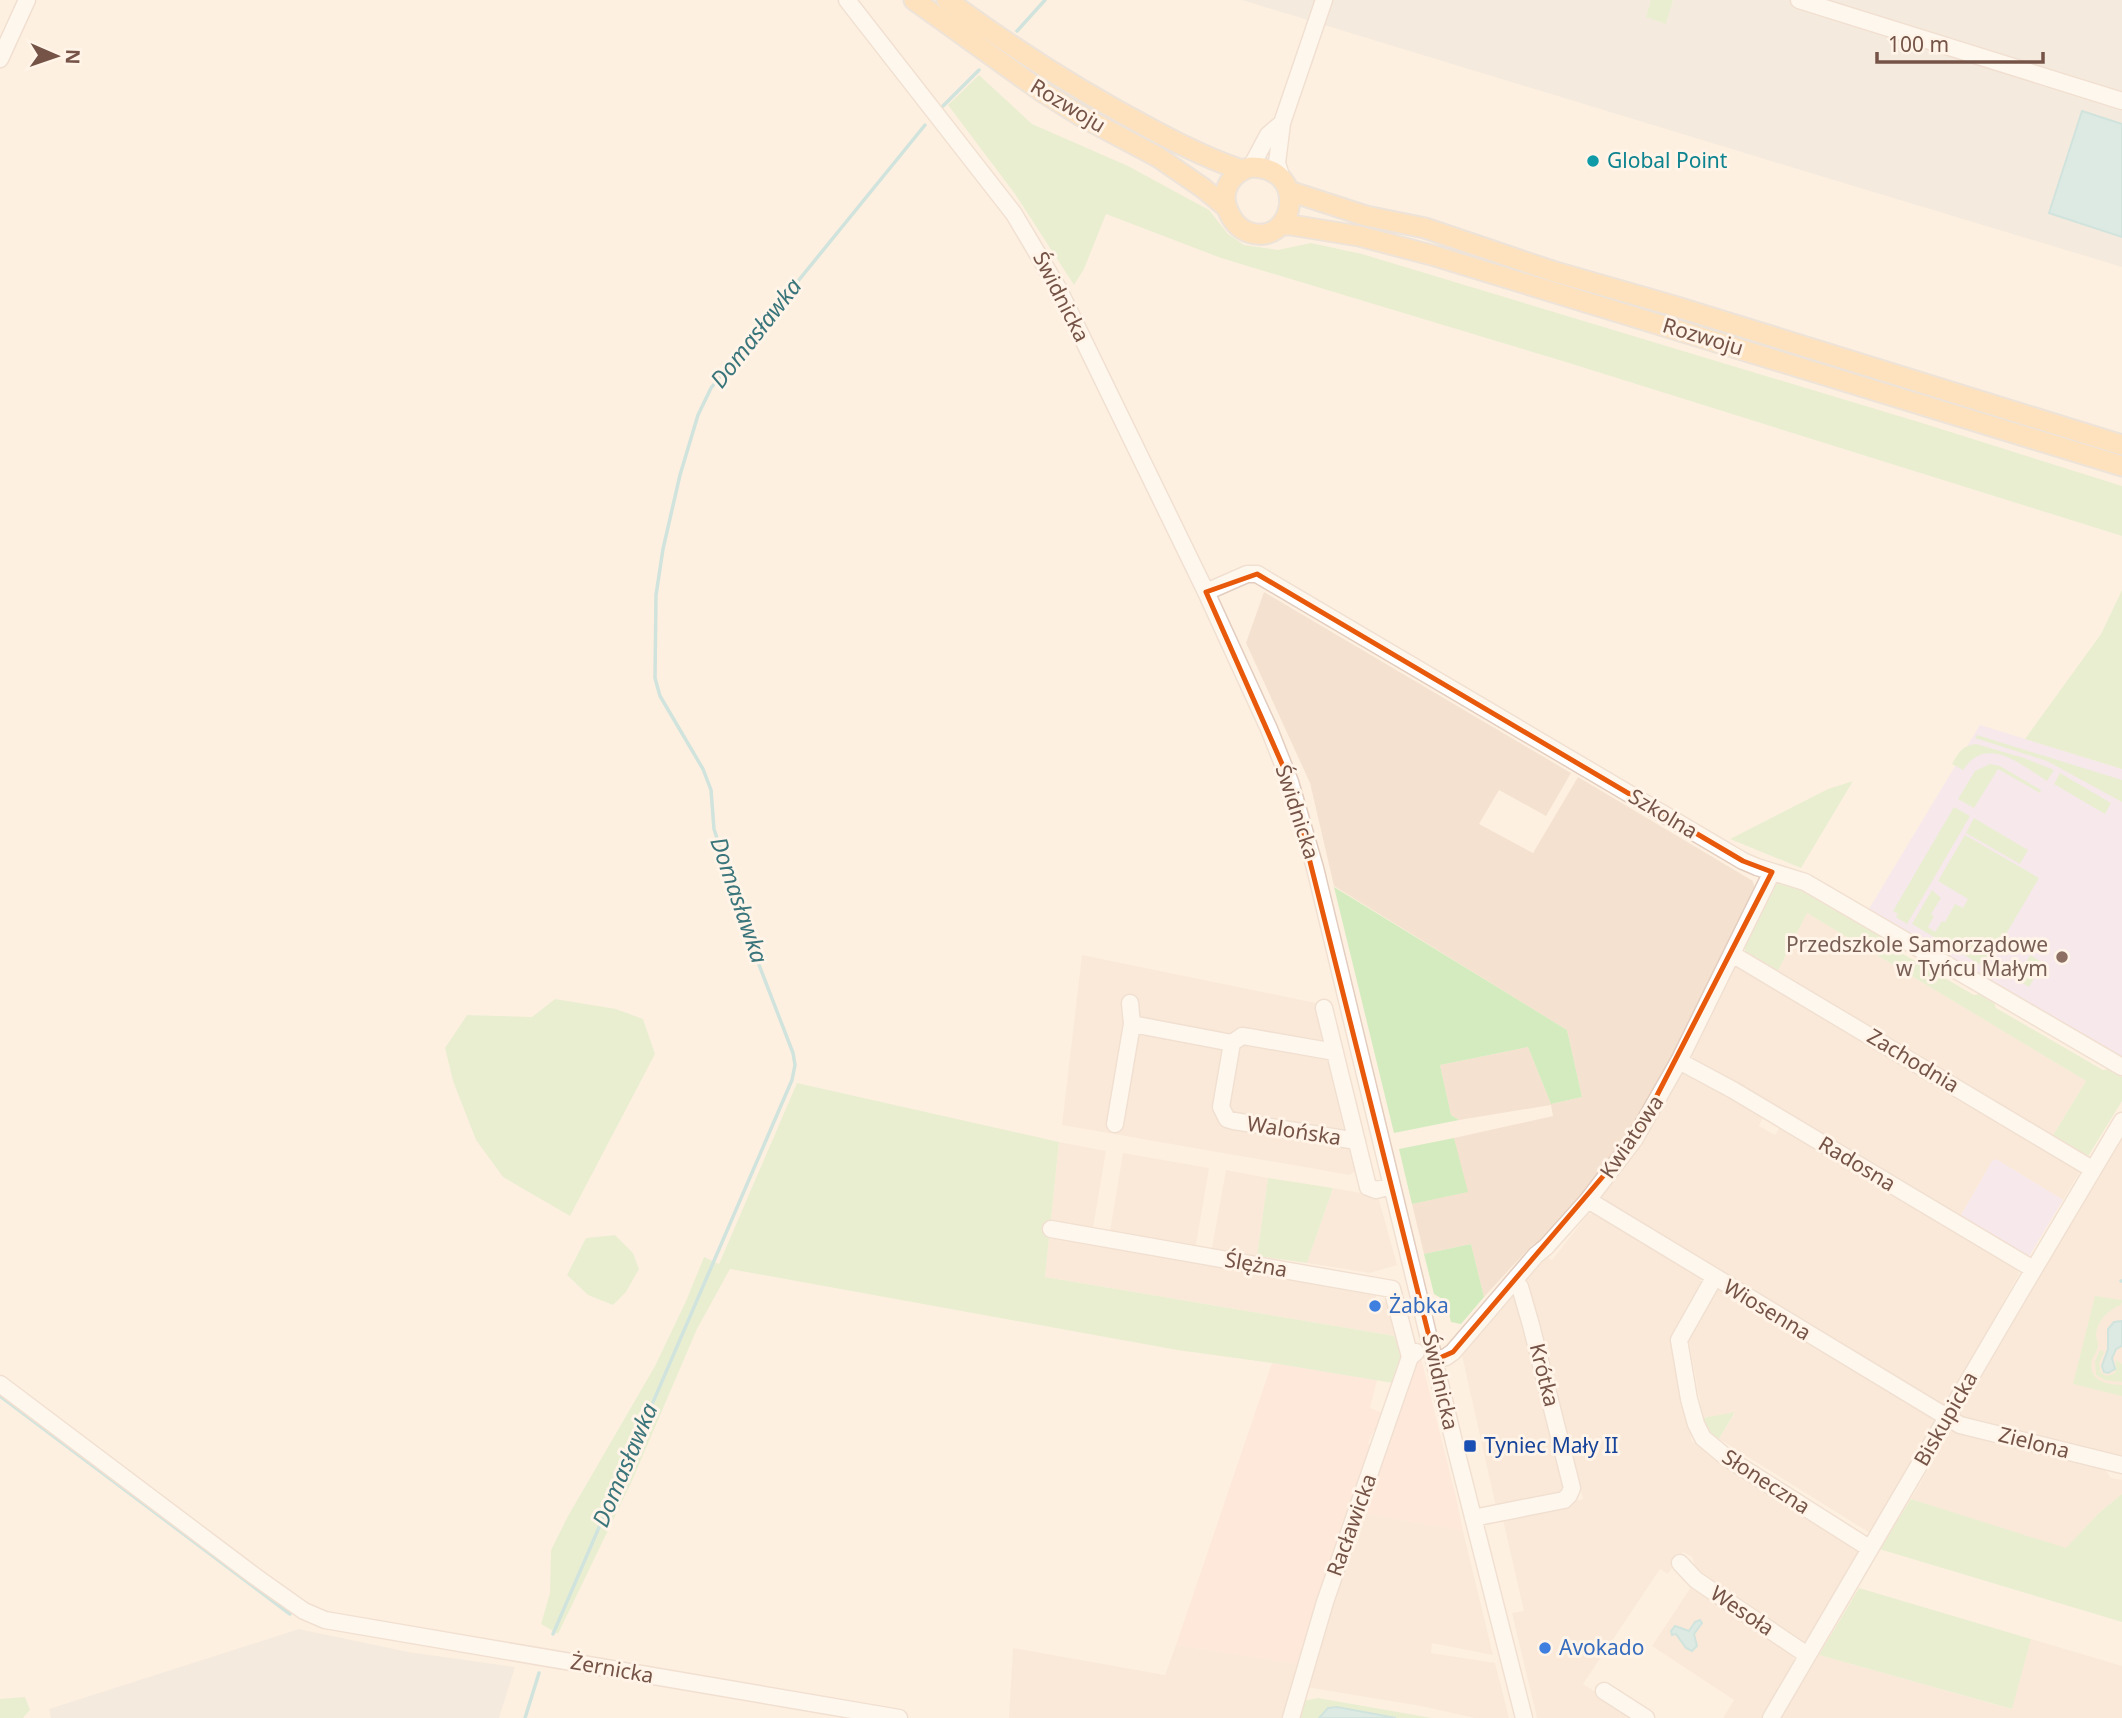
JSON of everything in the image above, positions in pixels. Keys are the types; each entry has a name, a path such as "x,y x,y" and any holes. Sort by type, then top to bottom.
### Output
{"main road":[{"name":"Rozwoju","path":"914,0 1041,91 1081,116 1158,157 1226,207"},
{"name":"Rozwoju","path":"947,0 1050,71 1125,116 1209,157 1246,169"},
{"path":"1246,169 1267,169 1285,185 1289,205 1281,225 1273,232 1251,233 1234,222 1226,207 1226,189 1232,179 1246,169"},
{"name":"Rozwoju","path":"1285,185 1366,216 1448,234 1552,271 1662,302 2122,445"},
{"name":"Rozwoju","path":"1281,225 1359,236 1435,256 2122,466"}],"street":[{"path":"0,59 27,0"},
{"name":"Świdnicka","path":"847,0 990,181 1035,247 1058,288 1206,592 1269,729 1290,782 1315,868 1524,1718"},
{"path":"1285,185 1277,163 1282,123 1324,0"},
{"path":"1799,0 2122,101"},
{"path":"1246,169 1268,135 1282,123"},
{"name":"Szkolna","path":"1206,592 1247,574 1257,574 1743,861 1805,882 2122,1067"},
{"name":"Kwiatowa","path":"1434,1354 1447,1357 1453,1352 1536,1255 1588,1200 1634,1140 1679,1061 1772,872"},
{"name":"Zachodnia","path":"1732,954 2092,1169"},
{"path":"1115,1124 1132,1024 1130,1003"},
{"path":"1324,1008 1368,1187 1376,1190 1392,1186"},
{"path":"1132,1024 1232,1043 1242,1036 1335,1052"},
{"name":"Walońska","path":"1232,1043 1221,1107 1227,1119 1357,1141"},
{"name":"Radosna","path":"1679,1061 1745,1097 2033,1269"},
{"name":"Biskupicka","path":"1771,1718 2122,1121"},
{"name":"Wiosenna","path":"1588,1200 1947,1418"},
{"name":"Ślężna","path":"1051,1229 1392,1289 1410,1357"},
{"name":"Słoneczna","path":"1714,1278 1679,1340 1689,1399 1703,1438 1727,1458 1870,1548"},
{"name":"Krótka","path":"1473,1518 1564,1500 1572,1488 1531,1325 1520,1287 1514,1282"},
{"path":"1410,1357 1434,1354"},
{"name":"Racławicka","path":"1291,1718 1325,1602 1410,1357"},
{"name":"Żernicka","path":"0,1384 285,1598 304,1611 325,1620 899,1718"},
{"name":"Zielona","path":"1947,1418 1960,1425 2122,1465"},
{"name":"Wesoła","path":"1680,1563 1696,1580 1807,1655"},
{"path":"1604,1691 1646,1718"}],"highlighted area":[{"path":"1257,574 1743,861 1772,872 1634,1140 1453,1352 1435,1360 1290,782 1206,592"}],"shaded area":[{"path":"1242,0 2122,0 2122,267 1827,178"},
{"path":"1264,592 1571,773 1546,816 1499,790 1479,824 1533,853 1578,777 1753,881 1755,890 1657,1086 1626,1140 1552,1234 1532,1245 1484,1297 1471,1244 1424,1254 1412,1204 1467,1192 1454,1138 1553,1116 1551,1105 1459,1120 1451,1115 1440,1065 1528,1047 1551,1104 1582,1097 1567,1030 1334,886 1310,783 1246,643"},
{"path":"1980,725 2122,769 2122,1061 1905,934 1869,909"},
{"path":"1807,913 2086,1081 2052,1137 1777,973"},
{"path":"1082,955 1316,1003 1358,1169 1350,1175 1062,1125"},
{"path":"1737,961 2081,1170 2063,1200 1996,1159 1992,1161 1960,1217 1693,1059 1691,1053"},
{"path":"1686,1071 1763,1117 1759,1126 1775,1135 1780,1127 2016,1267 2019,1274 1947,1403 1942,1405 1875,1367 1823,1332 1602,1200 1601,1197 1637,1150 1680,1073"},
{"path":"2122,1134 2122,1456 1958,1417 2033,1289"},
{"path":"1059,1142 1106,1151 1093,1228 1051,1221"},
{"path":"1123,1153 1209,1168 1196,1245 1110,1231"},
{"path":"1996,1159 2063,1200 2028,1258 1960,1217 1992,1161"},
{"path":"1226,1170 1268,1178 1257,1256 1212,1248"},
{"path":"1333,1188 1378,1196 1397,1265 1370,1273 1307,1263"},
{"path":"1588,1214 1594,1214 1700,1277 1701,1283 1671,1336 1692,1441 1812,1520 1861,1548 1806,1641 1801,1643 1698,1575 1692,1557 1683,1552 1668,1574 1660,1569 1583,1684 1637,1718 1537,1718 1512,1613 1524,1611 1503,1520 1583,1499 1526,1277 1544,1255 1552,1260"},
{"path":"1049,1238 1374,1290 1376,1297 1386,1303 1395,1336 1045,1277"},
{"path":"1719,1290 1933,1418 1935,1424 1872,1531 1868,1532 1719,1439 1735,1413 1703,1418 1688,1336 1715,1291"},
{"path":"1510,1294 1514,1295 1533,1362 1564,1488 1551,1497 1496,1507 1461,1351"},
{"path":"1421,1358 1463,1531 1366,1514 1417,1360"},
{"path":"1272,1363 1377,1380 1370,1408 1386,1417 1382,1427 1374,1430 1368,1443 1374,1450 1301,1665 1176,1645"},
{"path":"1952,1428 2102,1465 2111,1478 2122,1480 2122,1494 2100,1512 2066,1549 1911,1499"},
{"path":"1366,1514 1463,1531 1493,1655 1432,1643 1431,1653 1495,1663 1509,1718 1475,1718 1306,1687 1351,1543 1357,1544"},
{"path":"1693,1584 1791,1653 1795,1661 1763,1718 1723,1718 1734,1700 1652,1646"},
{"path":"299,1629 408,1652 515,1667 499,1718 51,1718 49,1709"},
{"path":"2031,1639 2122,1666 2122,1718 1781,1718 1819,1655 2011,1709"},
{"path":"1176,1645 1301,1665 1285,1718 1009,1718 1013,1648 1165,1675"}],"green space":[{"path":"1651,0 1673,0 1666,24 1646,17"},
{"path":"979,75 1032,124 1128,166 1209,210 1228,234 1244,245 1278,250 1311,243 1362,254 2122,486 2122,536 1569,363 1221,258 1106,214 1084,269 1074,285 1015,194 948,105"},
{"path":"2122,590 2122,769 2025,739 2101,634"},
{"path":"1977,735 2122,780 2122,802 2047,761 1975,738"},
{"path":"1976,744 2054,770 2047,781 2015,761 1993,753 1972,759 1963,770 1952,764 1961,750"},
{"path":"1990,764 2000,766 2041,790 2040,793 1998,769 1974,808 1958,799 1975,771"},
{"path":"2060,773 2111,803 2105,814 2054,784"},
{"path":"1853,781 1801,868 1730,839 1828,789"},
{"path":"1954,807 1970,816 1907,924 1896,917 1898,914 1893,911"},
{"path":"1974,818 2028,850 2020,864 1966,833"},
{"path":"1965,835 2039,878 1986,968 1912,924 1932,890 1941,898 1931,914 1934,916 1928,927 1935,932 1942,921 1945,922 1955,904 1963,908 1968,899 1938,881"},
{"path":"1776,884 1801,889 1900,947 1903,954 1974,995 1980,994 1994,1002 1996,1008 2103,1070 2109,1069 2122,1077 2122,1101 2087,1158 2052,1137 2086,1081 1807,913 1777,973 1746,955 1744,947"},
{"path":"1334,887 1567,1030 1582,1097 1551,1104 1528,1047 1440,1065 1451,1115 1459,1120 1394,1133"},
{"path":"2030,955 2043,963 2029,987 2017,980"},
{"path":"555,999 616,1009 643,1019 655,1054 570,1216 503,1177 476,1140 453,1081 445,1048 467,1015 532,1017"},
{"path":"797,1083 1059,1142 1045,1277 1395,1336 1403,1366 1399,1384 1177,1350 730,1269 697,1329 631,1483 558,1634 541,1624 550,1593 551,1550 655,1366 704,1257 719,1264"},
{"path":"1454,1138 1468,1192 1412,1204 1399,1149"},
{"path":"1268,1178 1333,1188 1307,1263 1257,1256"},
{"path":"615,1235 633,1253 639,1269 626,1292 613,1305 588,1295 567,1275 586,1238"},
{"path":"1471,1244 1484,1297 1461,1324 1451,1322 1446,1301 1434,1294 1424,1254"},
{"path":"2095,1296 2122,1300 2121,1305 2108,1313 2099,1324 2096,1334 2098,1347 2092,1368 2100,1380 2122,1385 2122,1396 2073,1384"},
{"path":"2100,1350 2104,1352 2099,1363 2101,1373 2107,1376 2115,1373 2116,1360 2122,1364 2122,1382 2105,1380 2096,1375 2095,1361"},
{"path":"1735,1412 1719,1439 1708,1431 1703,1418"},
{"path":"2122,1494 2122,1622 1879,1549 1911,1499 2066,1548 2100,1512"},
{"path":"1859,1588 2031,1639 2012,1709 1819,1655"},
{"path":"25,1697 30,1710 23,1718 0,1718 0,1699"},
{"path":"1318,1698 1432,1718 1396,1718 1337,1707 1328,1708 1319,1718 1295,1718 1302,1701"}],"water":[{"path":"2082,111 2122,124 2122,237 2049,213"},
{"path":"2122,1321 2122,1346 2116,1349 2112,1358 2115,1369 2104,1372 2102,1366 2108,1349 2108,1329 2114,1322"},
{"path":"1700,1620 1702,1623 1694,1634 1697,1646 1692,1651 1686,1648 1676,1634 1672,1635 1671,1631 1675,1626 1689,1631 1695,1622"},
{"path":"1337,1707 1396,1718 1319,1718 1328,1708"}],"waterway":[{"name":"Domasławka","path":"1017,31 1045,0"},
{"name":"Domasławka","path":"943,106 979,70"},
{"name":"Domasławka","path":"553,1634 792,1080 795,1065 714,829 711,790 703,769 660,696 655,678 656,595 663,549 680,475 698,415 711,388 925,125"},
{"path":"0,1396 290,1614"},
{"name":"Domasławka","path":"525,1718 539,1673"}],"place":[{"name":"Global Point","path":"1593,161"},
{"name":"Przedszkole Samorządowe w Tyńcu Małym","path":"2062,957"},
{"name":"Żabka","path":"1375,1306"},
{"name":"Tyniec Mały II","path":"1470,1446"},
{"name":"Avokado","path":"1545,1648"}]}
